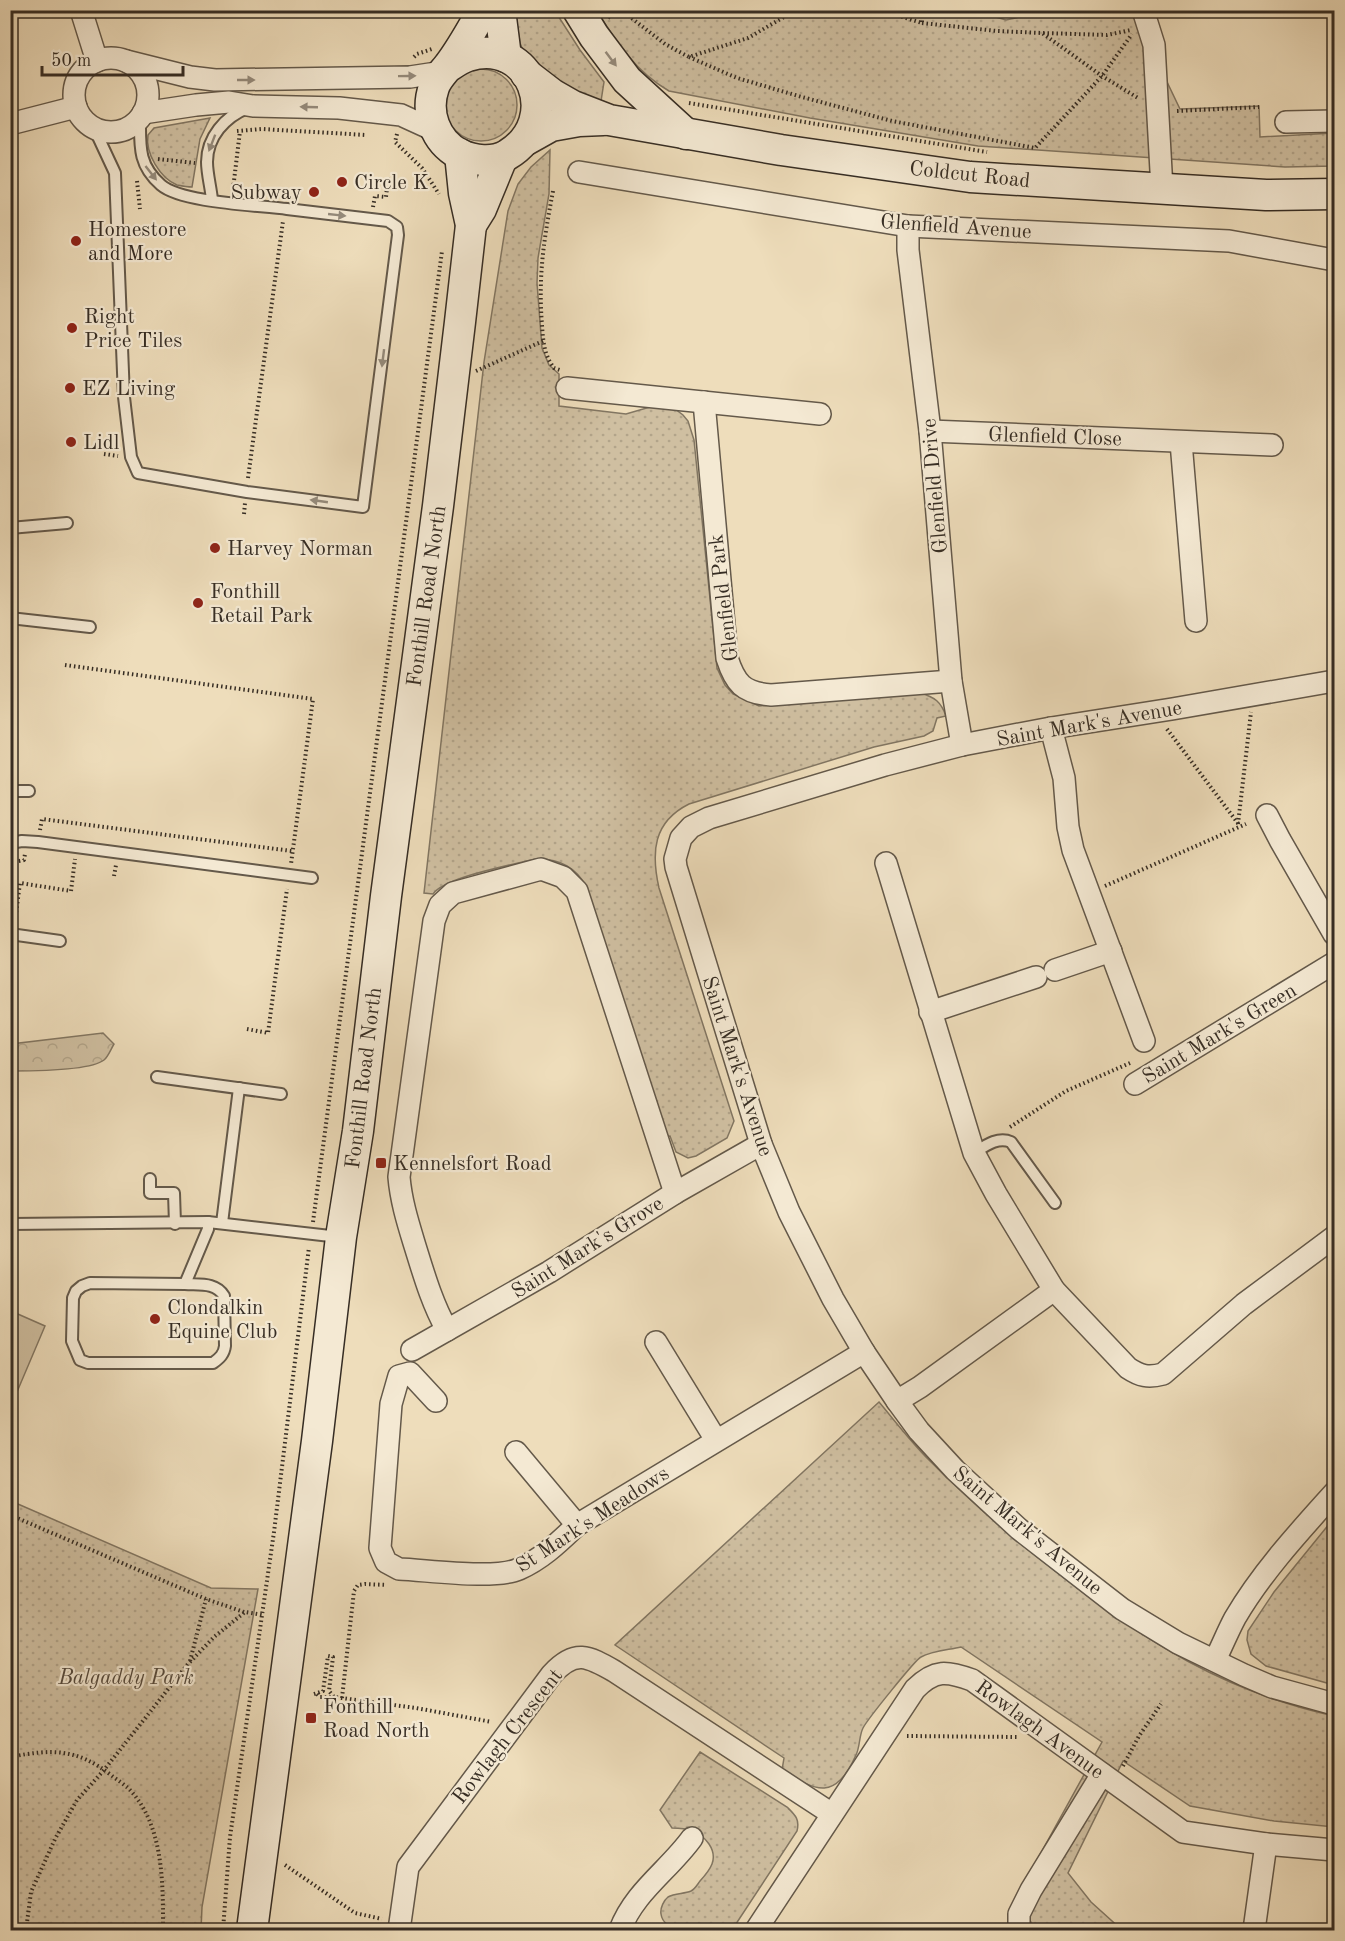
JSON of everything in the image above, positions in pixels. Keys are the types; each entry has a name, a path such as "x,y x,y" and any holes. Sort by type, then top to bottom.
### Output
{"main road":[{"path":"483,10 434,86 430,103 431,115 436,131 449,147 459,154 490,161 502,158 526,140 551,126 609,120"},
{"path":"500,10 516,66 535,92 537,108 534,124 526,140"},
{"path":"578,10 594,36 627,80 686,134"},
{"path":"446,69 465,56 478,53 492,54 516,66 552,94 573,106 609,120"},
{"name":"Coldcut Road","path":"609,120 781,150 970,177 1266,195 1335,194"},
{"name":"Fonthill Road North","path":"252,1930 440,495 471,225 459,154"},
{"name":"Fonthill Road North","path":"471,225 481,209 502,158"}],"street":[{"path":"81,10 97,61"},
{"path":"1143,10 1154,45 1162,189"},
{"path":"126,61 137,68 148,89 148,102 142,116 130,126 119,131 94,128 81,116 74,96 75,85 80,75 97,61 117,58 190,77 215,80 410,76 446,69"},
{"path":"142,116 196,105 229,102 253,106 368,110 401,115 436,131"},
{"path":"10,124 76,107"},
{"path":"1286,123 1335,121"},
{"name":"Glenfield Avenue","path":"579,172 909,226 1229,241 1335,260"},
{"name":"Glenfield Drive","path":"909,226 908,250 930,431 951,681 962,745"},
{"path":"564,379 704,402 820,414"},
{"name":"Glenfield Park","path":"704,402 727,658 741,686 751,692 771,696 951,681"},
{"name":"Glenfield Close","path":"930,431 1272,445"},
{"path":"1180,442 1196,621"},
{"name":"Saint Mark's Avenue","path":"1335,681 1051,728 962,745 885,765 709,818 691,827 681,838 675,858 761,1144 789,1212 833,1299 864,1352 919,1431 955,1470 1019,1529 1122,1609 1178,1643 1272,1688 1335,1704"},
{"path":"1051,728 1064,778 1068,827 1072,844 1144,1041"},
{"path":"1267,814 1335,934"},
{"path":"886,863 974,1154 1054,1290 1128,1368 1139,1375 1152,1377 1163,1374 1244,1304 1335,1237"},
{"path":"447,1330 435,1308 427,1286 401,1199 399,1177 434,921 440,905 453,893 541,869 563,877 577,891 675,1192"},
{"path":"930,1012 1111,951"},
{"name":"Saint Mark's Green","path":"1135,1084 1335,963"},
{"name":"Saint Mark's Grove","path":"412,1350 549,1272 675,1192 761,1144"},
{"path":"897,1401 920,1387 1054,1290"},
{"path":"656,1342 716,1440"},
{"name":"St Mark's Meadows","path":"399,1569 502,1574 518,1569 552,1550 577,1525 864,1352"},
{"path":"399,1569 386,1562 380,1548 391,1404 399,1376 410,1372 436,1401"},
{"path":"516,1452 577,1525"},
{"path":"1215,1660 1246,1600 1279,1556 1335,1493"},
{"name":"Rowlagh Crescent","path":"393,1925 408,1867 552,1674 569,1659 591,1658 614,1671 831,1814"},
{"name":"Rowlagh Avenue","path":"756,1930 915,1689 932,1675 942,1673 972,1680 1184,1832 1266,1844 1335,1850"},
{"path":"1019,1930 1018,1914 1102,1774"},
{"path":"627,1928 645,1888 680,1855 692,1838"},
{"path":"1254,1930 1266,1844"}],"lane":[{"path":"212,200 207,163 213,140 226,120 253,106"},
{"path":"94,128 115,173 124,397 132,463 138,473 247,492 363,507 399,235 397,227 388,222 212,200 170,192 153,177 142,159 140,144 142,116"},
{"path":"10,528 67,523"},
{"path":"10,618 90,627"},
{"path":"10,791 29,791"},
{"path":"10,843 38,842 312,878"},
{"path":"12,934 60,941"},
{"path":"157,1077 281,1094"},
{"path":"222,1223 239,1088"},
{"path":"974,1154 1000,1140 1011,1142 1055,1203"},
{"path":"150,1179 150,1193 174,1193 175,1224"},
{"path":"10,1224 208,1222 341,1237"},
{"path":"185,1284 208,1229 208,1222"},
{"path":"90,1283 185,1284 213,1286 221,1290 224,1296 224,1352 213,1363 88,1363 80,1360 72,1341 73,1298 82,1286 90,1283"}],"path":[{"path":"621,10 665,44 689,57 713,69 770,89 892,121 1035,148 1102,76 1136,28 1107,35 997,32 922,23 880,10"},
{"path":"689,57 748,38 796,10"},
{"path":"922,10 922,23"},
{"path":"1042,33 1102,76 1146,103"},
{"path":"681,102 991,153"},
{"path":"1177,111 1259,107"},
{"path":"229,134 272,129 366,135"},
{"path":"226,188 233,190 240,131"},
{"path":"395,142 422,168 443,203"},
{"path":"152,158 196,163"},
{"path":"132,173 138,184 140,210"},
{"path":"553,191 541,259 540,295 546,355 564,379"},
{"path":"244,514 284,208"},
{"path":"223,1930 230,1837 263,1615 311,1233 442,245"},
{"path":"476,371 543,341"},
{"path":"65,665 313,699 268,1033 248,1029"},
{"path":"1242,825 1251,712"},
{"path":"1164,726 1242,825"},
{"path":"38,832 42,819 292,851"},
{"path":"1104,886 1242,825"},
{"path":"12,934 20,884 71,891 75,858"},
{"path":"1005,1130 1066,1091 1122,1065"},
{"path":"10,1515 206,1599 245,1612 263,1615"},
{"path":"342,1698 354,1592 358,1586 365,1584 398,1586 399,1569"},
{"path":"188,1664 206,1599"},
{"path":"26,1930 31,1892 55,1839 77,1800 104,1770 188,1664 214,1637 245,1612"},
{"path":"334,1696 329,1691 333,1657 328,1656 323,1691 316,1694 321,1697 334,1696 478,1718 498,1724"},
{"path":"1123,1767 1139,1736 1161,1704"},
{"path":"904,1736 1020,1736"},
{"path":"10,1757 53,1751 81,1758 104,1770 129,1789 145,1811 154,1836 161,1873 163,1930"},
{"path":"285,1865 355,1913 393,1925"}],"green space":[{"path":"971,10 1006,20 1048,11 1133,11 1180,109 1259,106 1260,137 1334,133 1334,166 1285,167 978,146 810,118 669,91 637,66 619,45 597,11"},
{"path":"515,11 555,11 604,82 601,101 562,88 526,58 520,43"},
{"path":"488,69 507,79 515,91 517,105 515,119 507,131 495,139 474,141 455,131 447,119 445,98 455,79 467,71"},
{"path":"210,118 200,139 192,187 171,182 151,157 148,135 154,128"},
{"path":"550,150 549,194 538,258 537,283 542,348 549,365 559,374 559,406 626,414 650,407 675,409 688,421 694,440 717,668 725,685 733,694 759,706 920,693 937,701 946,716 937,718 933,731 924,736 874,747 689,804 677,811 662,829 655,850 659,888 734,1121 727,1138 696,1156 688,1158 676,1152 670,1136 662,1137 582,879 571,868 558,862 535,859 464,877 440,888 433,894 424,893 484,362 508,211 518,184 531,167"},
{"path":"103,1033 114,1044 105,1059 97,1064 59,1070 11,1071 11,1044"},
{"path":"11,1311 45,1326 11,1406"},
{"path":"879,1402 922,1453 976,1505 1042,1561 1123,1622 1188,1661 1222,1678 1295,1706 1334,1716 1334,1827 1274,1821 1190,1806 1123,1761 1068,1873 1091,1902 1122,1930 1040,1930 1033,1925 1015,1900 1102,1742 961,1647 930,1653 917,1661 863,1728 857,1752 848,1770 833,1786 824,1788 805,1783 782,1770 784,1758 615,1645"},
{"name":"Balgaddy Park","path":"11,1501 211,1588 258,1589 202,1907 201,1930 11,1930"},
{"path":"1334,1518 1334,1685 1266,1666 1251,1654 1247,1640 1248,1631 1274,1592"},
{"path":"700,1752 787,1807 798,1823 797,1831 732,1930 680,1930 664,1922 661,1914 667,1898 694,1889 712,1864 712,1849 702,1836 693,1831 672,1828 660,1810"}],"place":[{"name":"Circle K","path":"342,182"},
{"name":"Subway","path":"314,192"},
{"name":"Homestore and More","path":"76,241"},
{"name":"Right Price Tiles","path":"72,328"},
{"name":"EZ Living","path":"70,388"},
{"name":"Lidl","path":"71,442"},
{"name":"Harvey Norman","path":"215,548"},
{"name":"Fonthill Retail Park","path":"198,603"},
{"name":"Kennelsfort Road","path":"381,1163"},
{"name":"Clondalkin Equine Club","path":"155,1319"},
{"name":"Fonthill Road North","path":"311,1718"}]}
